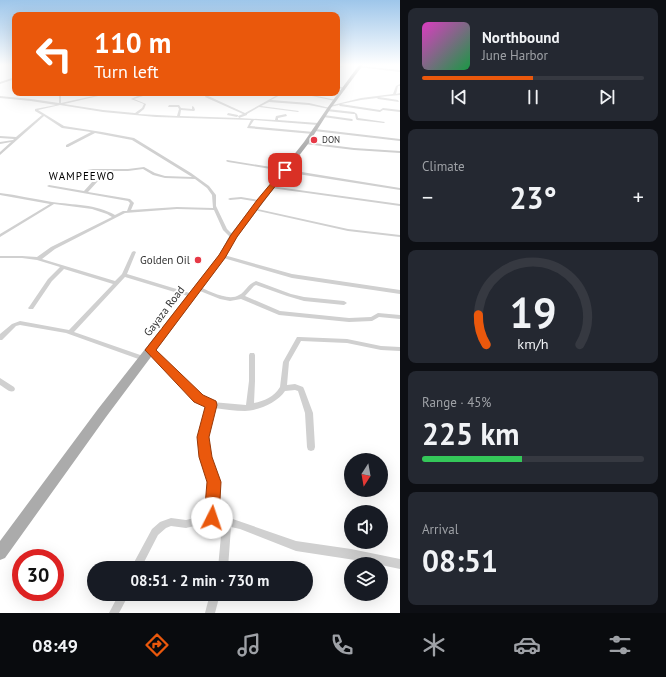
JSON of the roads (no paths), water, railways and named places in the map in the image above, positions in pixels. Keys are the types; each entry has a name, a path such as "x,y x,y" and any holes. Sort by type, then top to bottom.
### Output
{"main road":[{"name":"Gayaza Road","path":"0,553 194,291 222,256 233,237 259,201 306,143 331,107 336,96"}],"street":[{"path":"331,107 354,100 400,94"},
{"path":"58,104 59,96"},
{"path":"96,96 36,110 63,127 138,142 196,178 208,187 214,195 214,206 225,230 233,237"},
{"path":"136,114 145,104 132,99 140,96"},
{"path":"206,96 246,114"},
{"path":"228,114 238,118 278,96"},
{"path":"307,96 331,107 352,120"},
{"path":"0,97 136,114 178,117 238,118 303,123 315,129"},
{"path":"373,97 398,102"},
{"path":"0,101 12,98"},
{"path":"270,101 380,111 383,109 400,112 398,116"},
{"path":"169,106 179,106 180,109 194,110 193,107"},
{"path":"259,107 298,111"},
{"path":"331,107 354,113 356,114 356,119 384,122"},
{"path":"178,117 180,109"},
{"path":"0,154 44,115"},
{"path":"276,121 277,117 286,115"},
{"path":"253,119 248,127 315,129 400,140"},
{"path":"68,146 94,132"},
{"path":"0,137 14,140"},
{"path":"0,143 14,140"},
{"path":"306,143 354,149 400,152"},
{"path":"228,161 400,189"},
{"path":"84,192 96,181 88,179 85,175 90,170 144,168 165,177 196,178"},
{"path":"49,186 131,201 132,203 129,211"},
{"path":"271,187 400,205"},
{"path":"0,194 93,208 115,216"},
{"path":"230,199 241,198 259,201"},
{"path":"0,236 54,203"},
{"path":"38,259 47,251 115,216 129,211 169,208 216,209"},
{"path":"254,209 348,230 400,236"},
{"path":"68,332 124,275 134,252"},
{"path":"222,256 292,276 400,292"},
{"path":"0,261 2,257 38,259 115,283"},
{"path":"31,308 50,280 63,267"},
{"path":"124,275 230,299 241,297 279,313 292,315 349,320 372,319 378,315 400,317"},
{"path":"241,297 252,285 256,284 304,299 344,303"},
{"path":"0,338 14,325 20,322 68,332 144,359"},
{"path":"150,350 198,399 212,405 250,407 276,398 283,388 286,362 299,339 348,341 381,348 400,349"},
{"path":"250,407 252,355"},
{"path":"0,382 12,389"},
{"path":"283,388 295,387 301,389 309,413 311,447"},
{"path":"212,405 203,437 205,457 214,482 212,518"},
{"path":"139,561 155,532 163,525 171,522 186,524 212,518 227,521 296,546 351,554 400,564"},
{"path":"223,561 227,521"},
{"path":"114,613 120,601"},
{"path":"210,613 213,601"}],"place":[{"name":"DON","path":"314,140"},
{"name":"Golden Oil","path":"198,260"}],"district":[{"name":"WAMPEEWO","path":"82,176"}]}
